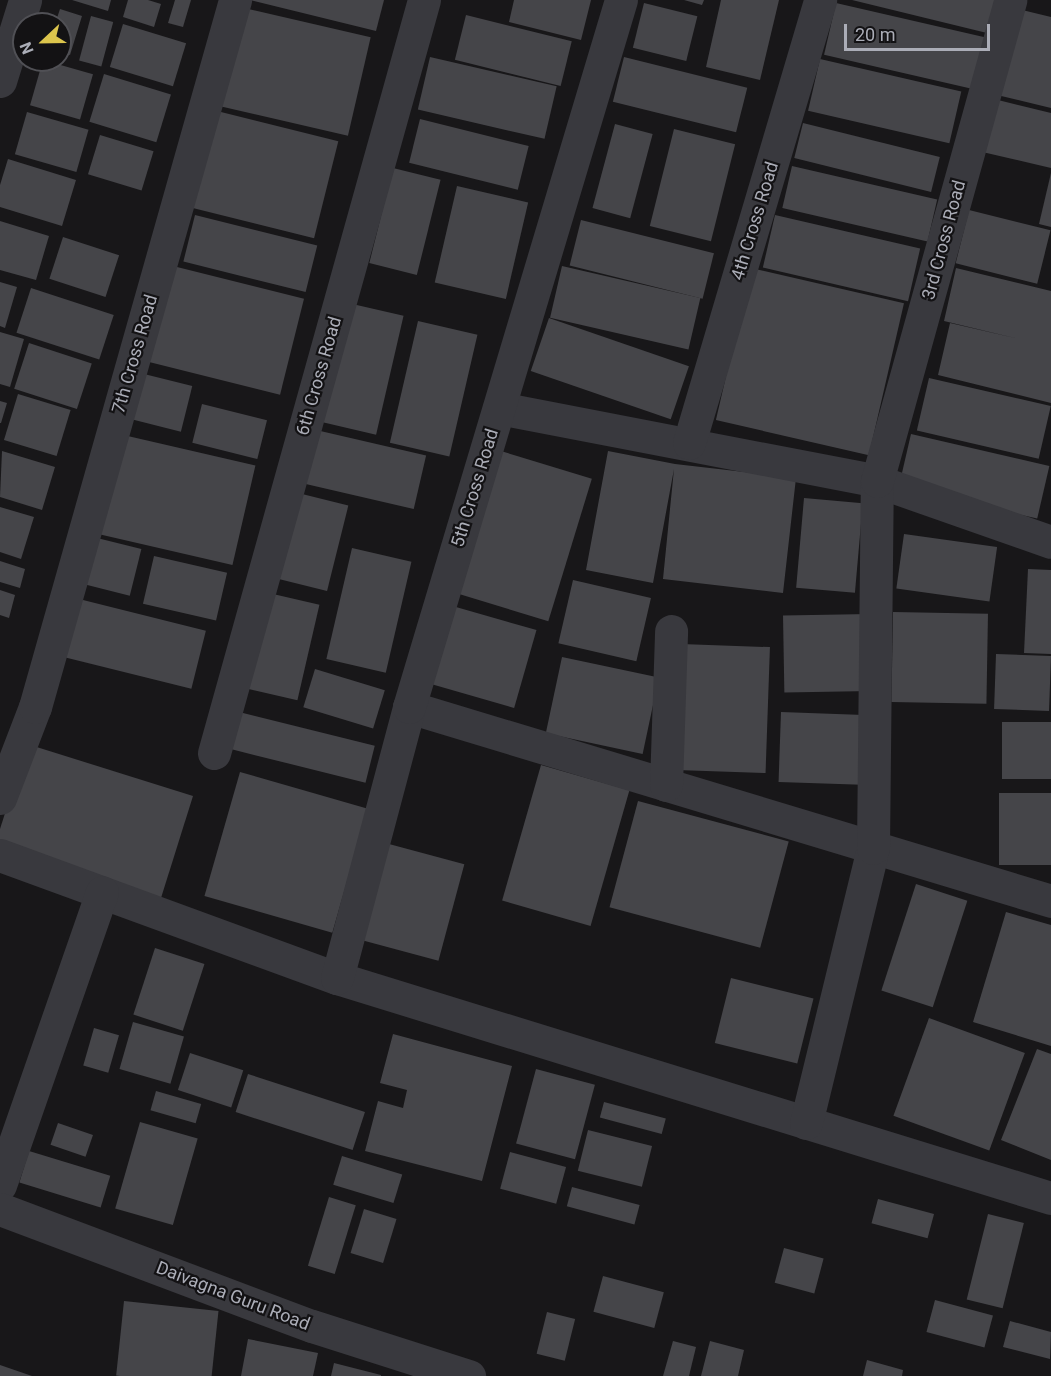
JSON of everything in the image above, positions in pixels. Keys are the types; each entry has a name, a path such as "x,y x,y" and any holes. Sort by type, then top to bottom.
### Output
{"street":[{"path":"0,81 25,0"},
{"name":"7th Cross Road","path":"0,798 35,707 235,0"},
{"name":"6th Cross Road","path":"214,753 424,0"},
{"name":"5th Cross Road","path":"338,978 409,707 621,0"},
{"name":"4th Cross Road","path":"689,443 820,0"},
{"name":"3rd Cross Road","path":"806,1123 873,848 877,481 1010,0"},
{"path":"499,408 877,481 1051,542"},
{"path":"666,785 671,631"},
{"path":"409,707 1051,901"},
{"path":"0,855 338,978 1051,1198"},
{"path":"0,1185 102,892"},
{"name":"Daivagna Guru Road","path":"0,1209 312,1326 469,1376"}],"building":[{"path":"72,0 111,0 108,11"},
{"path":"128,0 148,0 161,4 154,27 123,17"},
{"path":"175,0 191,0 183,27 168,23"},
{"path":"250,0 384,0 376,31"},
{"path":"514,0 591,0 581,40 509,22"},
{"path":"684,0 704,0 702,5"},
{"path":"721,0 779,0 760,80 706,67"},
{"path":"852,0 995,0 987,33"},
{"path":"644,3 697,16 686,61 633,48"},
{"path":"836,3 988,38 976,90 824,55"},
{"path":"244,8 371,37 348,136 221,106"},
{"path":"1018,9 1051,17 1051,108 997,95"},
{"path":"72,13 82,16 72,48"},
{"path":"466,15 572,41 561,86 455,60"},
{"path":"91,16 113,22 101,66 79,60"},
{"path":"123,24 186,43 173,86 110,67"},
{"path":"430,57 557,86 545,139 418,110"},
{"path":"624,57 747,88 736,132 613,102"},
{"path":"820,59 961,92 949,143 808,111"},
{"path":"72,68 93,74 80,120 30,105 40,72 72,72"},
{"path":"104,74 171,94 156,142 89,122"},
{"path":"990,98 1051,113 1051,168 978,151"},
{"path":"217,111 338,141 314,238 193,208"},
{"path":"27,112 89,130 76,172 15,154"},
{"path":"420,119 529,146 518,190 409,163"},
{"path":"803,123 940,157 931,192 794,158"},
{"path":"615,124 653,134 630,218 592,208"},
{"path":"674,129 735,144 711,241 650,226"},
{"path":"100,135 154,151 142,191 88,174"},
{"path":"8,159 76,180 62,226 0,207 0,185"},
{"path":"792,166 937,200 928,241 782,208"},
{"path":"393,168 441,180 417,275 369,263"},
{"path":"1051,173 1051,227 1039,224"},
{"path":"457,186 528,202 506,299 435,282"},
{"path":"969,210 1051,230 1037,284 956,263"},
{"path":"195,215 317,245 306,292 183,262"},
{"path":"775,215 920,249 908,301 763,268"},
{"path":"581,220 714,253 703,299 570,266"},
{"path":"0,221 49,236 36,280 0,270"},
{"path":"63,237 119,255 106,297 49,279"},
{"path":"173,266 304,299 280,395 149,362"},
{"path":"562,266 700,298 688,350 550,318"},
{"path":"751,268 904,303 869,455 716,420"},
{"path":"956,268 1051,291 1051,403 938,375 950,323 1023,340 944,321"},
{"path":"0,282 17,287 5,328 0,326"},
{"path":"31,288 114,315 99,360 16,333"},
{"path":"348,303 404,316 376,435 321,422"},
{"path":"549,318 689,366 671,419 531,371"},
{"path":"418,321 477,335 449,457 390,443"},
{"path":"0,332 24,339 10,387 0,384"},
{"path":"29,343 92,363 77,409 14,389"},
{"path":"136,372 192,386 181,432 125,418"},
{"path":"929,378 1051,406 1039,459 917,431"},
{"path":"18,394 71,410 57,456 4,440"},
{"path":"0,401 7,403 1,423 0,423"},
{"path":"202,404 267,420 257,459 192,443"},
{"path":"316,430 426,455 414,509 304,484"},
{"path":"119,434 255,465 232,565 96,533"},
{"path":"911,434 1049,466 1037,519 899,487"},
{"path":"2,451 55,467 42,510 0,497"},
{"path":"501,451 592,479 548,621 457,593"},
{"path":"608,451 675,464 796,478 783,593 663,579 674,469 653,583 586,570"},
{"path":"294,492 348,506 327,591 273,577"},
{"path":"804,498 863,503 855,593 796,588"},
{"path":"0,507 34,517 21,559 0,552"},
{"path":"904,534 997,547 989,602 896,588"},
{"path":"89,536 141,549 130,596 77,583"},
{"path":"352,548 411,562 386,673 326,659"},
{"path":"154,556 227,573 216,621 143,604"},
{"path":"0,561 25,569 20,588 0,582"},
{"path":"1028,569 1051,570 1051,654 1024,653"},
{"path":"573,580 651,598 636,661 558,643"},
{"path":"0,590 15,595 9,618 0,615"},
{"path":"260,591 319,605 297,700 238,686"},
{"path":"71,597 206,631 191,689 56,655"},
{"path":"449,605 536,630 514,708 427,683"},
{"path":"893,612 988,614 986,704 891,702"},
{"path":"870,614 871,691 784,693 783,616"},
{"path":"681,644 770,647 766,773 677,770"},
{"path":"996,654 1051,656 1049,711 994,709"},
{"path":"562,657 659,678 643,754 546,733"},
{"path":"315,669 385,690 373,729 303,707"},
{"path":"235,711 375,746 366,783 226,748"},
{"path":"781,712 864,715 862,785 779,782"},
{"path":"1002,722 1051,722 1051,779 1002,779"},
{"path":"27,744 193,796 161,898 0,847 0,829"},
{"path":"541,765 629,790 591,926 502,901"},
{"path":"240,772 368,809 332,933 204,896"},
{"path":"999,793 1051,793 1051,865 999,865"},
{"path":"638,801 789,841 760,948 610,907"},
{"path":"389,844 464,864 438,961 363,941"},
{"path":"916,884 967,901 933,1007 881,991"},
{"path":"1006,912 1051,925 1051,1046 973,1022"},
{"path":"155,948 204,964 183,1031 133,1015"},
{"path":"731,978 813,999 797,1064 715,1043"},
{"path":"929,1018 1025,1053 989,1151 893,1116"},
{"path":"133,1022 184,1037 170,1084 119,1069"},
{"path":"94,1028 119,1035 108,1073 83,1065"},
{"path":"393,1034 512,1066 482,1181 365,1151 378,1101 403,1108 407,1090 380,1083"},
{"path":"1037,1049 1051,1054 1051,1160 1001,1140"},
{"path":"190,1053 243,1070 231,1107 178,1090"},
{"path":"536,1069 595,1085 575,1159 516,1143"},
{"path":"248,1074 365,1112 353,1150 236,1112"},
{"path":"156,1091 201,1104 196,1123 150,1110"},
{"path":"604,1102 666,1119 662,1134 600,1117"},
{"path":"140,1122 198,1139 173,1225 115,1209"},
{"path":"58,1123 93,1135 85,1157 51,1145"},
{"path":"588,1130 652,1146 642,1187 578,1171"},
{"path":"29,1151 110,1176 101,1207 19,1183"},
{"path":"510,1152 566,1167 556,1204 500,1189"},
{"path":"342,1156 402,1174 393,1203 333,1185"},
{"path":"572,1187 640,1205 634,1224 567,1206"},
{"path":"329,1197 356,1205 335,1274 308,1266"},
{"path":"878,1199 934,1214 928,1238 872,1223"},
{"path":"364,1209 397,1219 383,1263 351,1253"},
{"path":"988,1214 1024,1223 1003,1308 967,1299"},
{"path":"784,1248 824,1259 814,1293 775,1283"},
{"path":"603,1276 664,1292 654,1328 593,1312"},
{"path":"935,1300 993,1316 984,1347 926,1332"},
{"path":"124,1301 218,1311 212,1376 116,1376"},
{"path":"547,1312 575,1319 565,1361 537,1354"},
{"path":"1010,1321 1051,1332 1050,1359 1003,1347"},
{"path":"248,1339 318,1353 313,1376 241,1376"},
{"path":"673,1341 696,1347 689,1376 663,1376"},
{"path":"710,1341 744,1350 738,1376 701,1376"},
{"path":"867,1360 903,1370 902,1376 863,1376"},
{"path":"334,1363 381,1375 381,1376 331,1376"},
{"path":"0,1365 32,1376 0,1376"}]}
